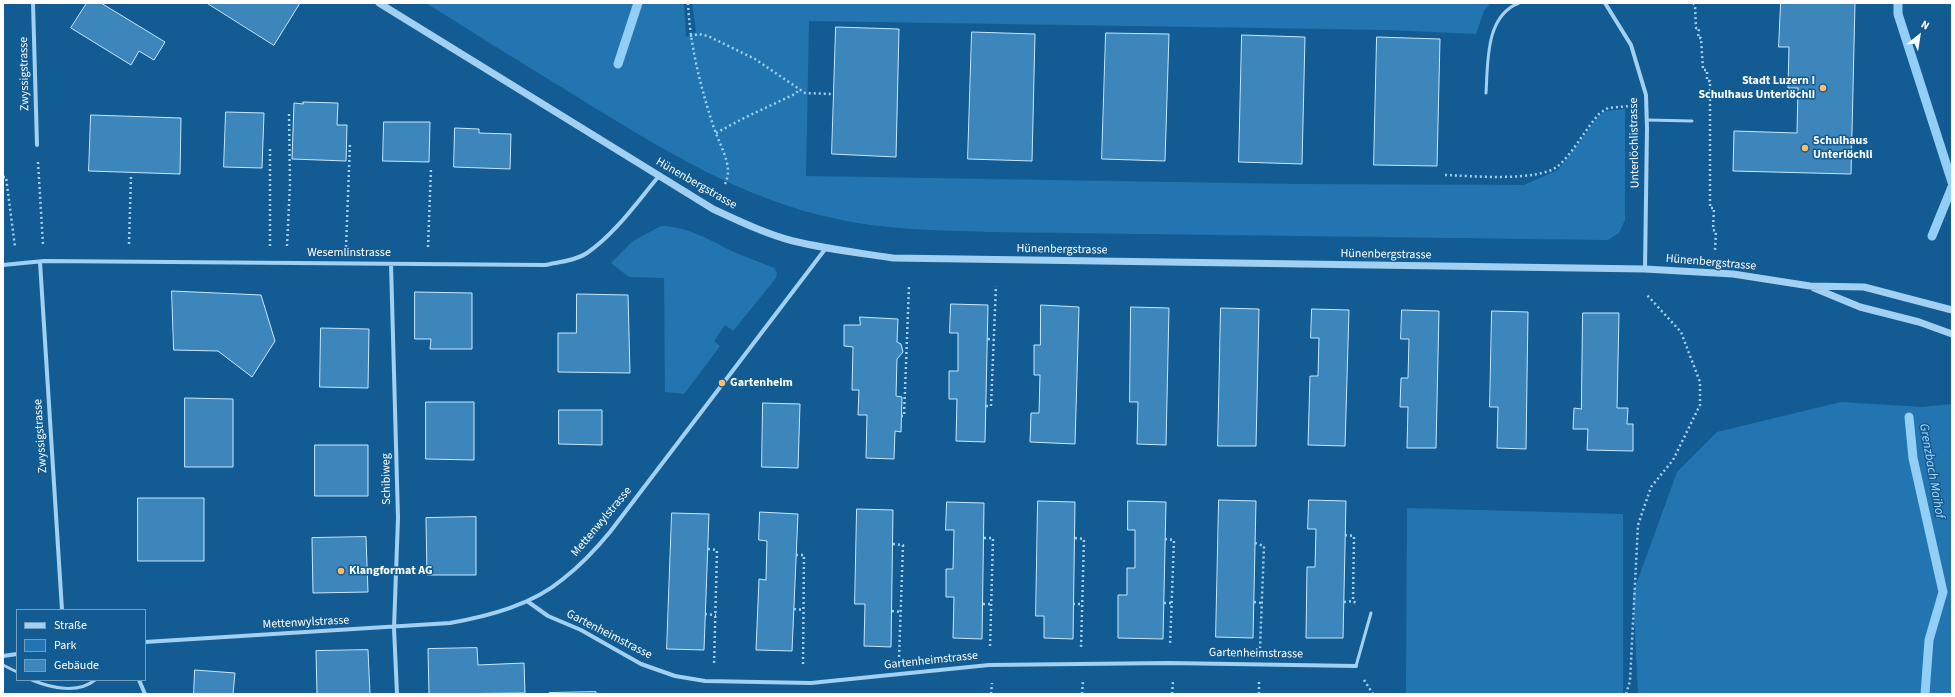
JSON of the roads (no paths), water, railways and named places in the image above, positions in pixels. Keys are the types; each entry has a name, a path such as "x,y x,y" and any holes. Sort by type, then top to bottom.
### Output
{"street":[{"name":"Zwyssigstrasse","path":"33,3 37,146"},
{"name":"Hünenbergstrasse","path":"379,3 713,209 749,225 792,240 826,248 893,258 1645,269 1732,274 1810,286 1864,287 1952,310"},
{"name":"Unterlöchlistrasse","path":"1605,3 1623,30 1638,63 1646,95 1645,269"},
{"name":"Wesemlinstrasse","path":"3,265 42,262 128,262 545,265 566,261 586,254 611,232 659,176"},
{"name":"Mettenwylstrasse","path":"146,642 394,628 450,623 485,617 527,601 562,580 587,559 610,532 826,248"},
{"name":"Zwyssigstrasse","path":"42,262 62,609"},
{"name":"Schibiweg","path":"391,264 398,518 394,628 397,694"},
{"name":"Hünenbergstrasse","path":"1810,286 1860,307 1918,322 1952,334"},
{"name":"Gartenheimstrasse","path":"527,601 548,616 581,630 641,664 675,676 713,681 802,682 989,665 1169,663 1356,666"},
{"path":"3,656 16,654"},
{"path":"139,681 145,694"}],"lane":[{"path":"1486,94 1490,47 1495,27 1501,15 1511,6 1519,3"},
{"path":"1647,120 1692,121"},
{"path":"1356,666 1371,613"},
{"path":"3,666 16,672"},
{"path":"36,681 62,688 79,688 92,681"}],"waterway":[{"path":"618,64 638,3"},
{"name":"Grenzbach Maihof","path":"1898,3 1898,14 1952,182"},
{"name":"Grenzbach Maihof","path":"1932,236 1952,187"},
{"name":"Grenzbach Maihof","path":"1909,417 1913,458 1943,592 1929,640 1925,694"}],"place":[{"name":"Stadt Luzern I Schulhaus Unterlöchli","path":"1823,88"},
{"name":"Schulhaus Unterlöchli","path":"1805,148"},
{"name":"Gartenheim","path":"722,383"},
{"name":"Klangformat AG","path":"341,571"}]}
